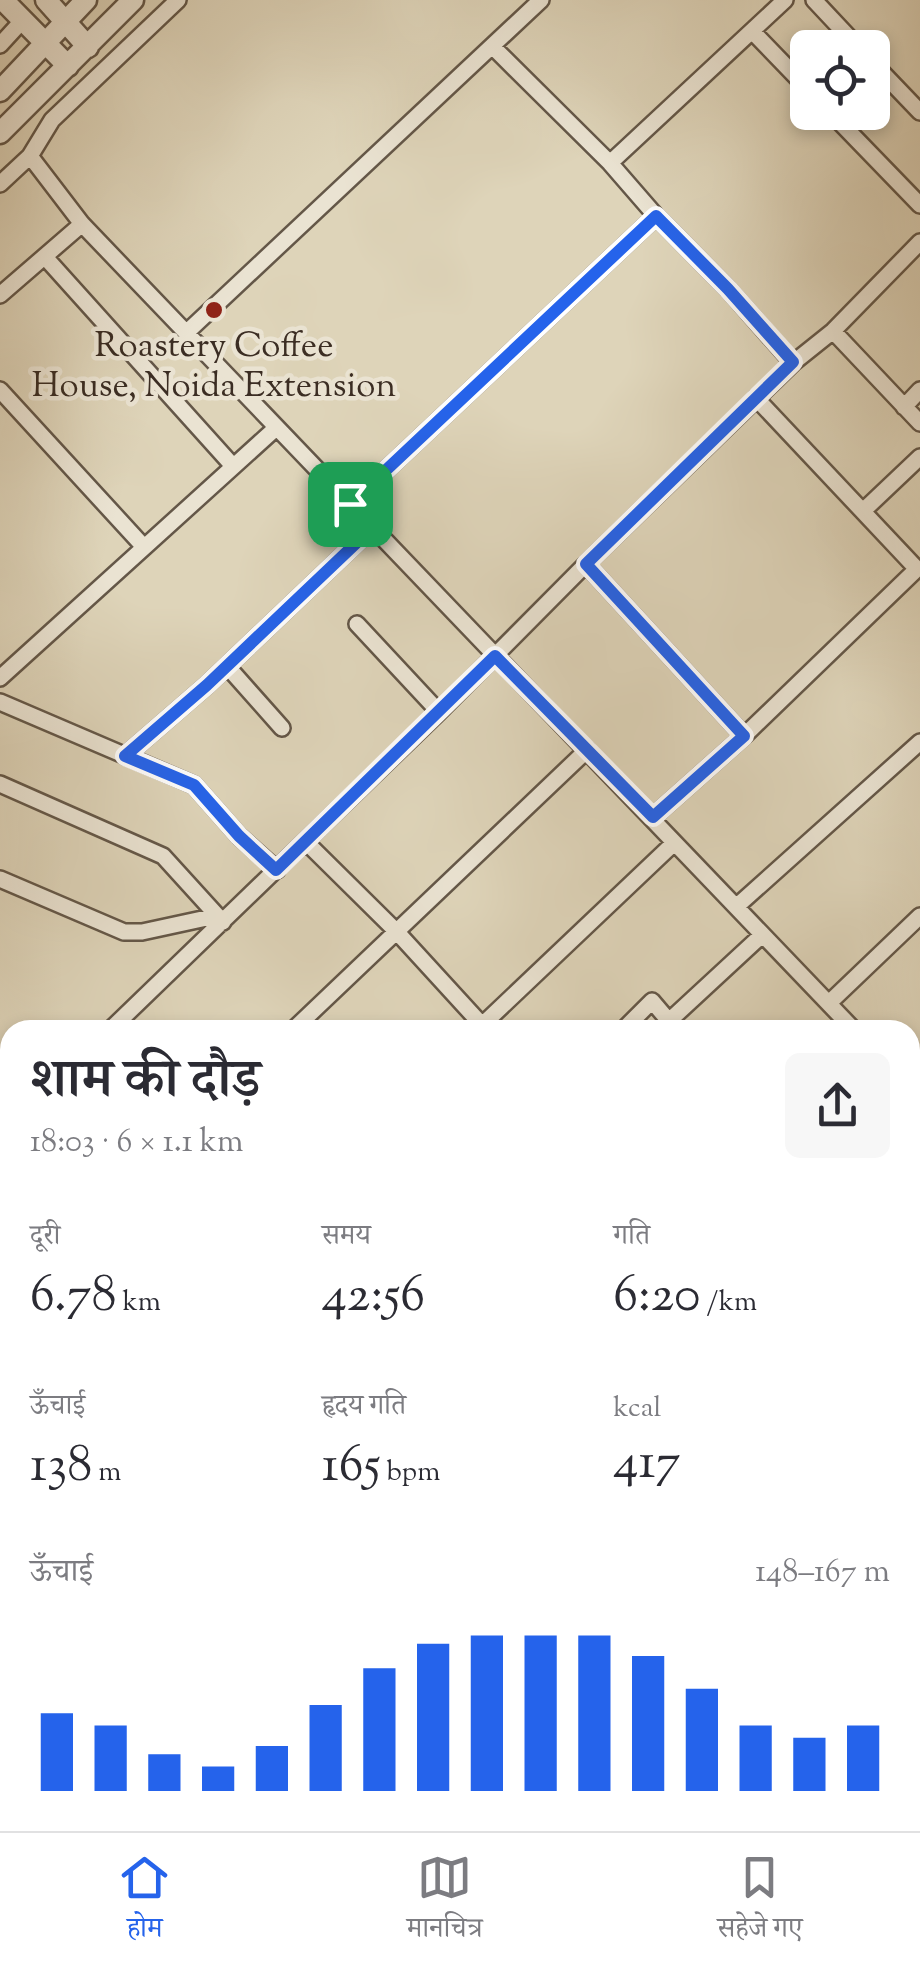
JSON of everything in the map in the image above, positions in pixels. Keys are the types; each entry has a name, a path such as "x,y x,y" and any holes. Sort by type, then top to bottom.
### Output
{"street":[{"path":"3,0 68,66"},
{"path":"46,0 88,46"},
{"path":"0,91 86,0"},
{"path":"0,133 133,0"},
{"path":"0,184 30,156 52,120 178,0"},
{"path":"186,332 541,0"},
{"path":"610,163 786,0"},
{"path":"814,0 842,30"},
{"path":"0,45 22,22"},
{"path":"752,31 790,70"},
{"path":"492,47 610,163 793,362"},
{"path":"890,81 920,112"},
{"path":"35,98 52,120"},
{"path":"847,130 920,205"},
{"path":"30,156 82,224 844,1020"},
{"path":"350,504 656,216"},
{"path":"0,296 82,224"},
{"path":"120,1020 793,362 834,331 920,242"},
{"path":"45,256 233,466"},
{"path":"834,331 920,423"},
{"path":"0,390 144,547"},
{"path":"904,407 920,390"},
{"path":"653,817 919,570 756,398"},
{"path":"0,678 276,428"},
{"path":"863,511 920,457"},
{"path":"125,756 227,666 372,528"},
{"path":"586,564 744,736"},
{"path":"357,624 439,712"},
{"path":"227,666 282,728"},
{"path":"0,702 194,785 239,836 276,870"},
{"path":"737,906 920,743"},
{"path":"303,1020 587,750"},
{"path":"0,784 169,860 219,919"},
{"path":"306,842 396,931 472,1020"},
{"path":"487,1020 674,844"},
{"path":"0,879 124,932 219,919"},
{"path":"829,1004 920,916"},
{"path":"680,1020 762,935"},
{"path":"633,1020 652,1001 669,1020"}],"place":[{"name":"Roastery Coffee House, Noida Extension","path":"214,310"}],"route":[{"path":"656,216 793,362 586,564 744,736 653,817 495,656 276,870 239,836 194,785 125,756 207,685 372,528 350,504 656,216"}]}
